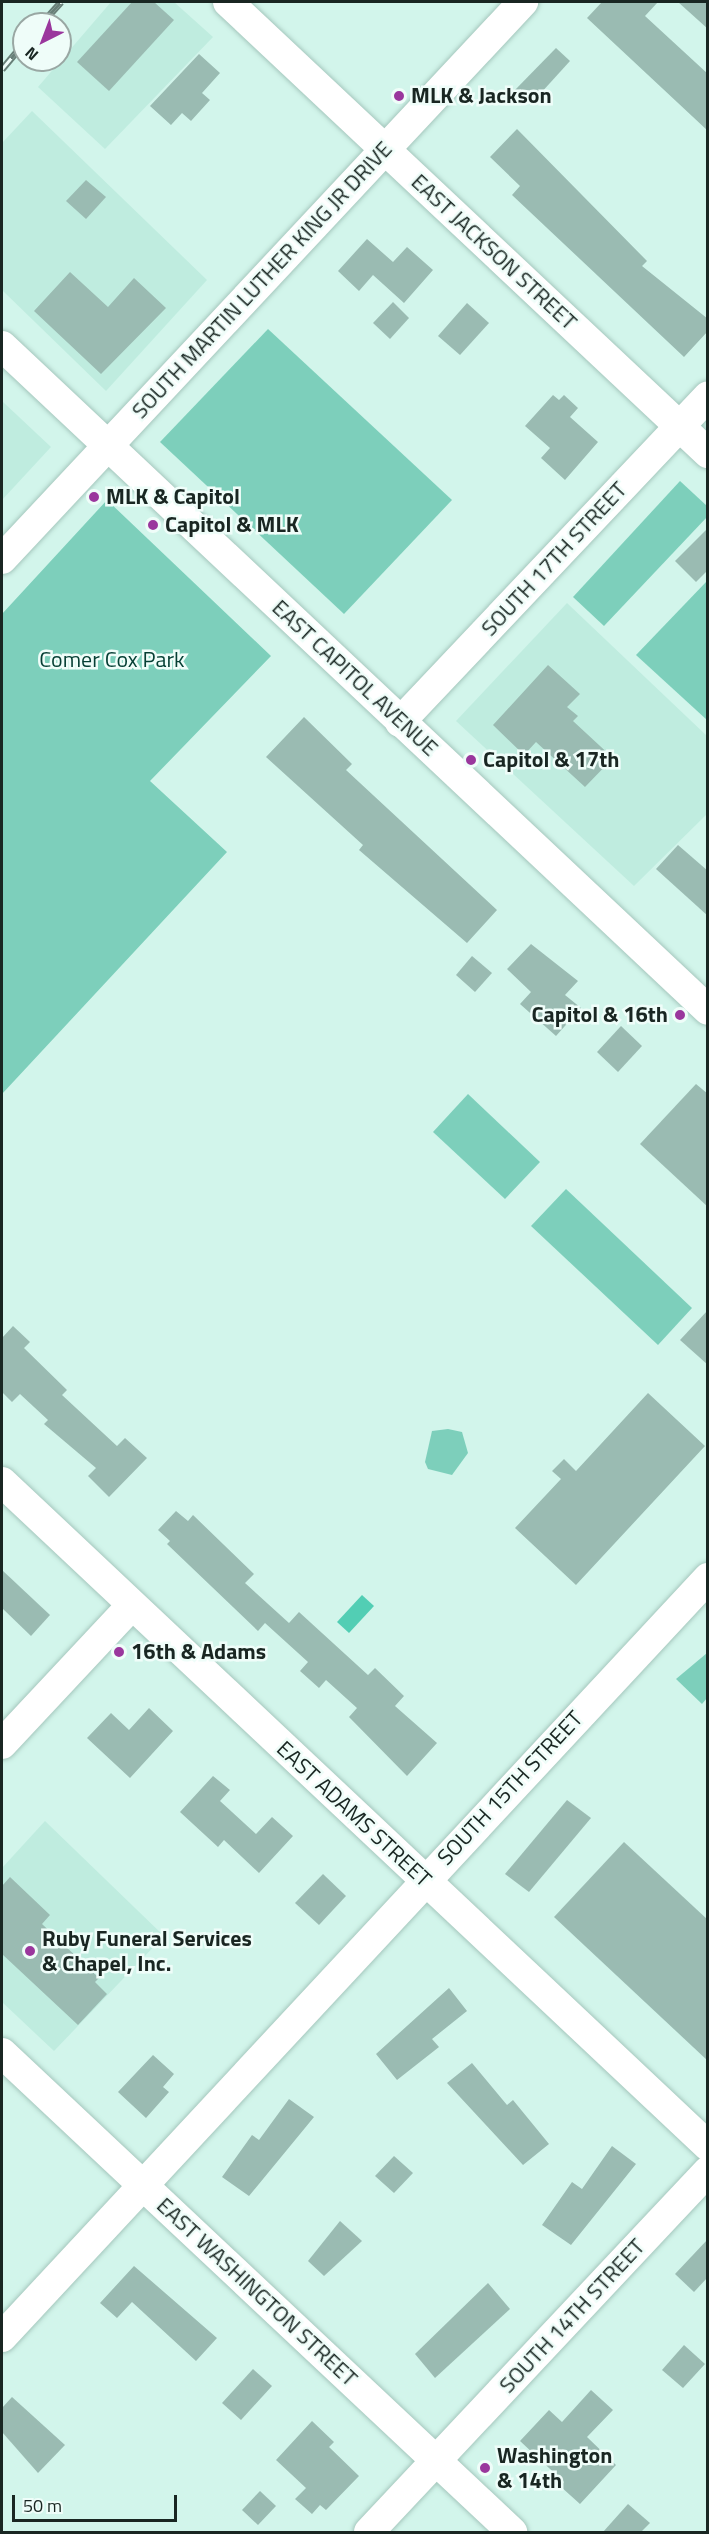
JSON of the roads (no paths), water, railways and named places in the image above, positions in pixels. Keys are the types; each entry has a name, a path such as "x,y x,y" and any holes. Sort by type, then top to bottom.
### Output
{"street":[{"name":"EAST JACKSON STREET","path":"228,2 708,453"},
{"name":"SOUTH MARTIN LUTHER KING JR DRIVE","path":"2,559 523,2"},
{"name":"EAST CAPITOL AVENUE","path":"2,346 400,722 704,999"},
{"name":"SOUTH 17TH STREET","path":"400,722 708,396"},
{"name":"EAST ADAMS STREET","path":"2,1482 708,2146"},
{"name":"SOUTH 15TH STREET","path":"2,2337 424,1880 707,1579"},
{"path":"2,1744 132,1605"},
{"name":"EAST WASHINGTON STREET","path":"2,2053 512,2532"},
{"name":"SOUTH 14TH STREET","path":"369,2532 708,2171"}],"railway":[{"path":"52,12 61,2"},
{"path":"2,69 12,57"}],"place":[{"name":"MLK & Jackson","path":"399,96"},
{"name":"MLK & Capitol","path":"94,497"},
{"name":"Capitol & MLK","path":"153,525"},
{"name":"Capitol & 17th","path":"471,760"},
{"name":"Capitol & 16th","path":"680,1015"},
{"name":"16th & Adams","path":"119,1652"},
{"name":"Ruby Funeral Services & Chapel, Inc.","path":"30,1951"},
{"name":"Washington & 14th","path":"485,2468"}],"park label":[{"name":"Comer Cox Park","path":"112,660"}]}
